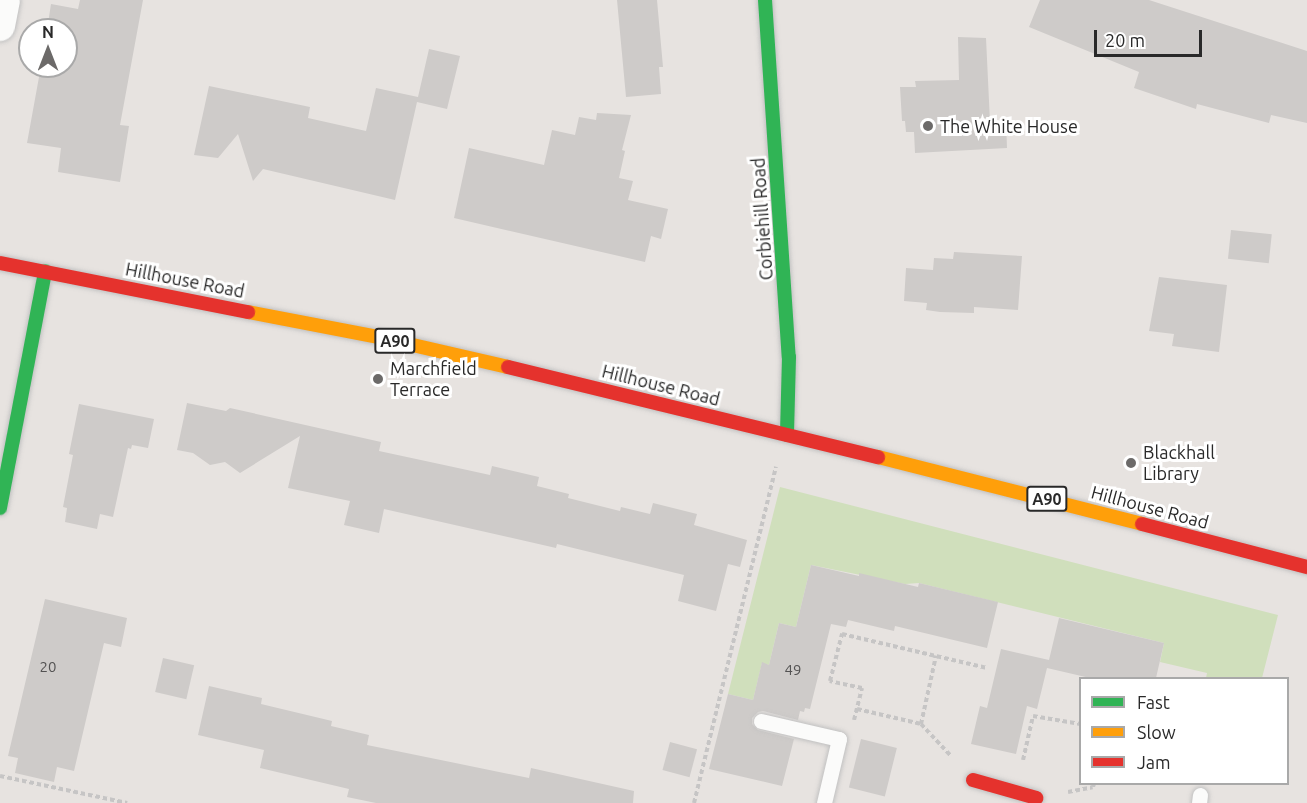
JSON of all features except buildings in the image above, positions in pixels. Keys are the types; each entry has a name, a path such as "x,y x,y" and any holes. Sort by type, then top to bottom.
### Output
{"main road":[{"name":"Corbiehill Road","path":"765,0 789,357 787,435"},
{"name":"Hillhouse Road","path":"0,263 378,337 787,435 1307,567"},
{"path":"0,508 45,271"},
{"path":"973,780 1006,795 1036,798"}],"street":[{"path":"0,26 5,0"}],"lane":[{"path":"761,721 839,739 824,803"}],"path":[{"path":"694,803 770,486 787,435"},
{"path":"839,739 855,720 862,688 830,681 842,634 987,668"},
{"path":"921,724 936,656"},
{"path":"857,709 921,724 973,780"},
{"path":"1006,795 1033,716 1079,724"},
{"path":"0,776 127,803"}],"green space":[{"path":"780,487 1278,615 1262,677 1206,677 1207,673 1160,662 1164,643 919,583 905,584 811,565 796,627 779,623 769,665 762,663 753,700 728,694"}],"traffic: fast":[{"path":"765,0 789,357 787,435"},
{"path":"0,508 45,271"}],"traffic: slow":[{"path":"248,312 378,337 508,367"},
{"path":"878,457 1142,524"}],"traffic: jam":[{"path":"0,263 248,312"},
{"path":"508,367 878,457"},
{"path":"1142,524 1307,567"},
{"path":"973,780 1036,798"}],"place":[{"name":"The White House","path":"928,126"},
{"name":"Marchfield Terrace","path":"378,379"},
{"name":"Blackhall Library","path":"1131,463"}]}
